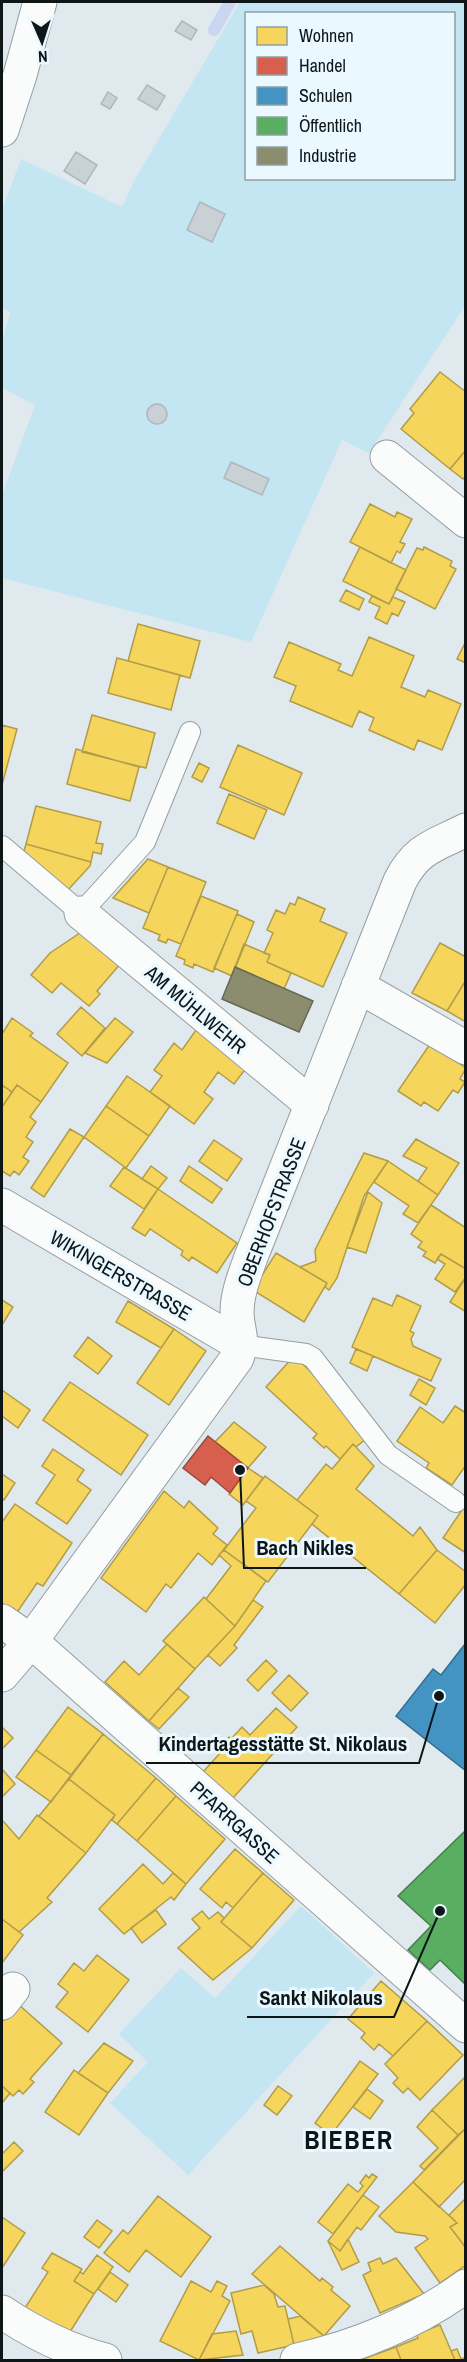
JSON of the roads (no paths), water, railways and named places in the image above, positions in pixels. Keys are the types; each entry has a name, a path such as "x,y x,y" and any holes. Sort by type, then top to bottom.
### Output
{"street":[{"path":"4,118 40,2"},
{"path":"387,457 465,521"},
{"name":"OBERHOFSTRASSE","path":"241,1345 237,1313 242,1283 358,986 409,864 422,852 465,830"},
{"name":"AM MÜHLWEHR","path":"81,913 312,1105"},
{"path":"358,986 465,1048"},
{"name":"WIKINGERSTRASSE","path":"2,1206 241,1345"},
{"path":"2,1675 31,1641 231,1368 241,1345"},
{"name":"PFARRGASSE","path":"2,1621 31,1641 465,2026"},
{"path":"297,2361 344,2347 417,2317 465,2286"},
{"path":"2,2312 49,2341 105,2361"}],"lane":[{"path":"2,846 81,913 145,842 190,732"},
{"path":"241,1345 306,1354 313,1358 388,1455 456,1502"}],"waterway":[{"name":"BIEBER","path":"214,30 230,2"}],"place":[{"name":"Bach Nikles","path":"240,1470"},
{"name":"Kindertagesstätte St. Nikolaus","path":"439,1696"},
{"name":"Sankt Nikolaus","path":"440,1911"}],"district":[{"name":"BIEBER","path":"349,2139"}]}
